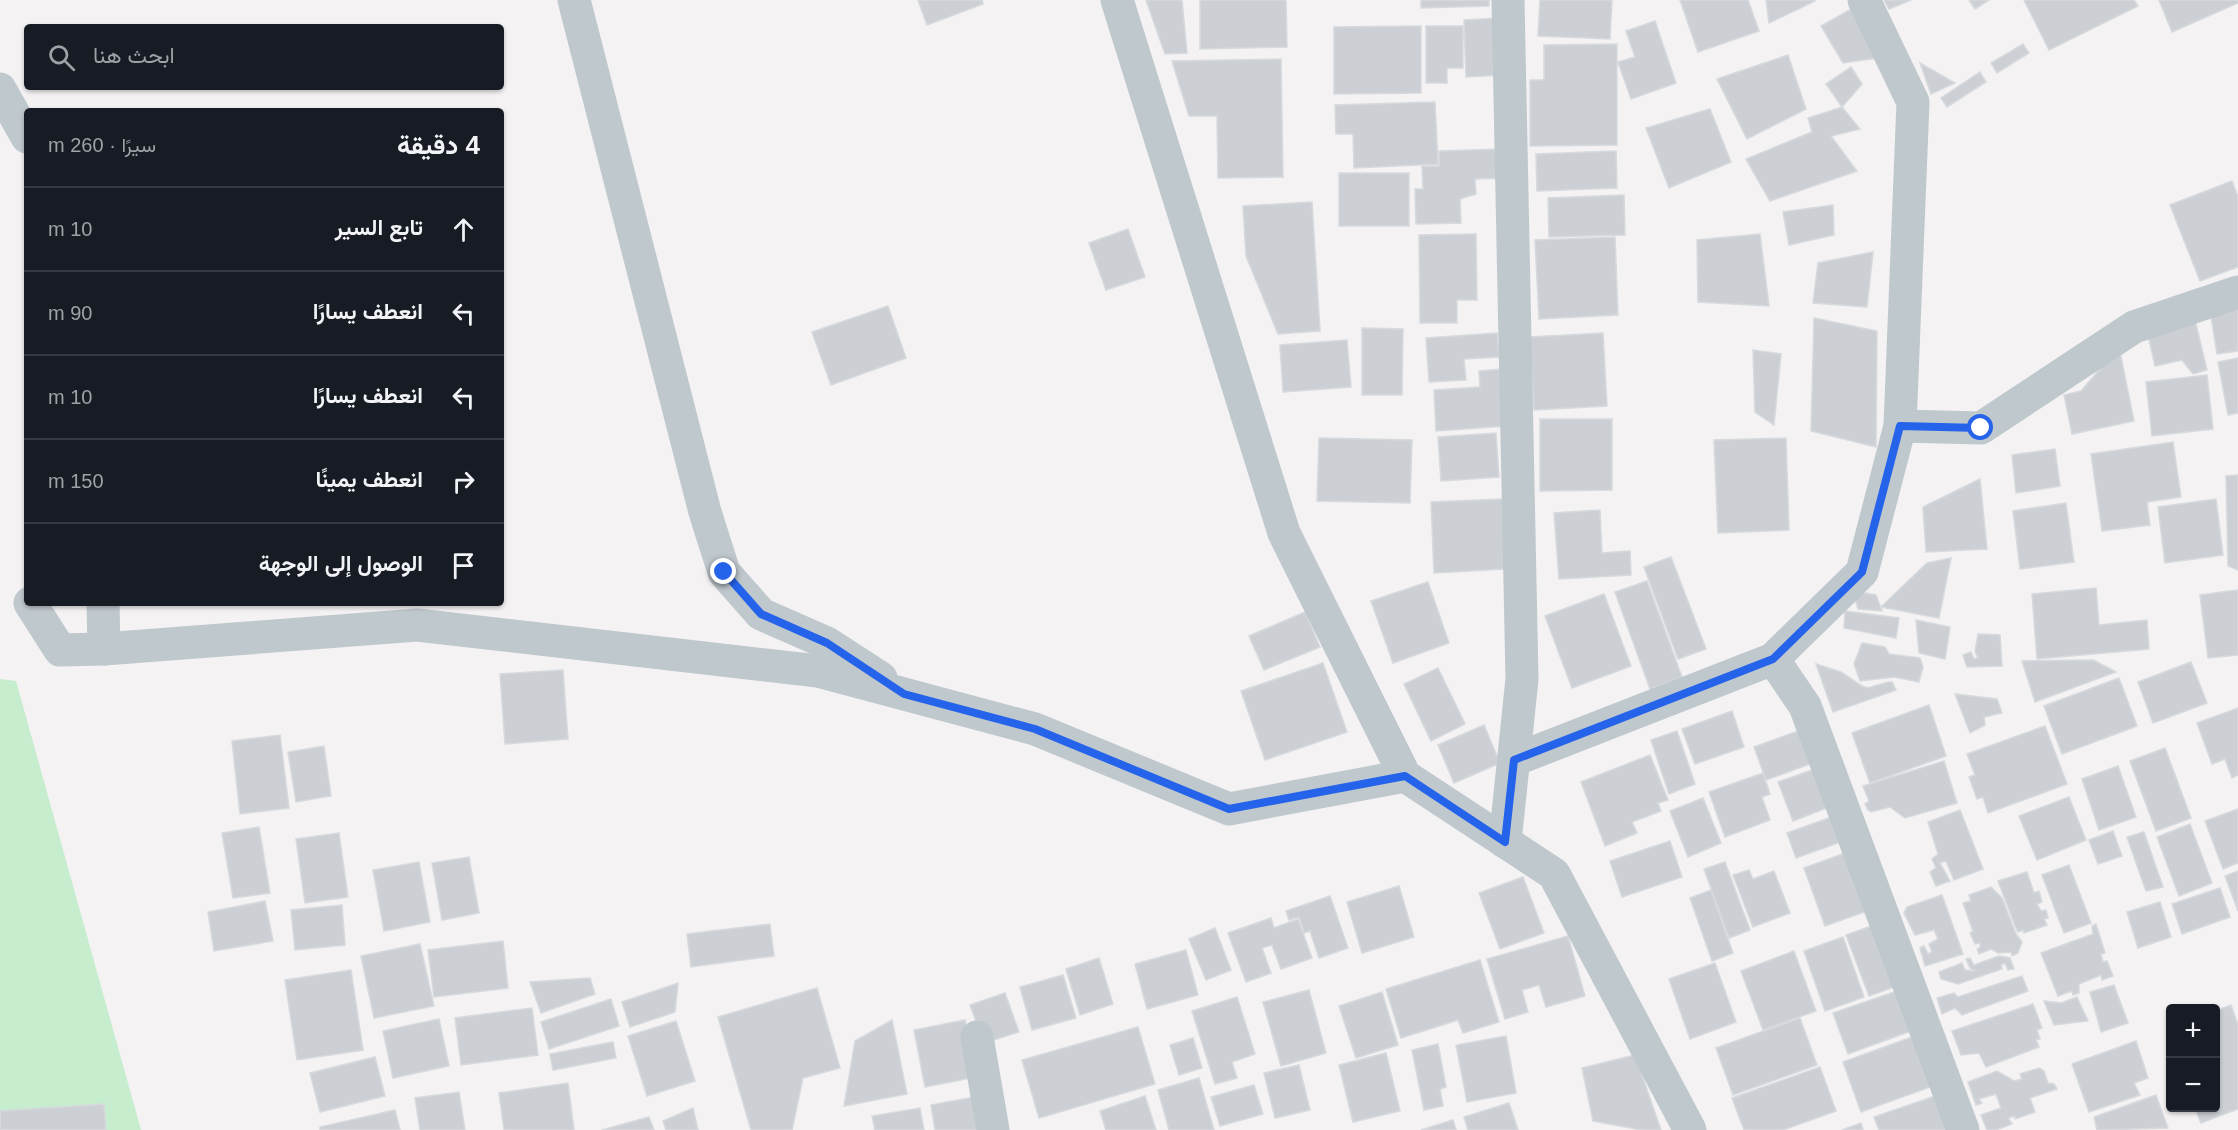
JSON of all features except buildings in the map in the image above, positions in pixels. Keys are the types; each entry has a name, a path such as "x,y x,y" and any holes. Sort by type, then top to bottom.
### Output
{"street":[{"path":"574,0 705,512 724,572 761,614 827,643 904,694"},
{"path":"1117,0 1284,532 1405,776 1554,874 1690,1130"},
{"path":"1505,842 1522,679 1508,0"},
{"path":"1514,760 1773,659 1862,572 1900,426 1913,102 1864,0"},
{"path":"0,89 24,132"},
{"path":"1900,426 1981,428 2134,327 2238,292"},
{"path":"32,606 60,650 104,649 417,625 818,671 1035,729 1229,809 1405,776"},
{"path":"103,606 104,649"},
{"path":"1773,659 1805,706 1963,1130"},
{"path":"977,1037 993,1130"}],"green space":[{"path":"0,679 16,681 141,1130 0,1130"}],"route":[{"path":"724,572 761,614 827,643 904,694 1035,729 1229,809 1405,776 1505,842 1514,760 1773,659 1862,572 1900,426 1981,428"}]}
